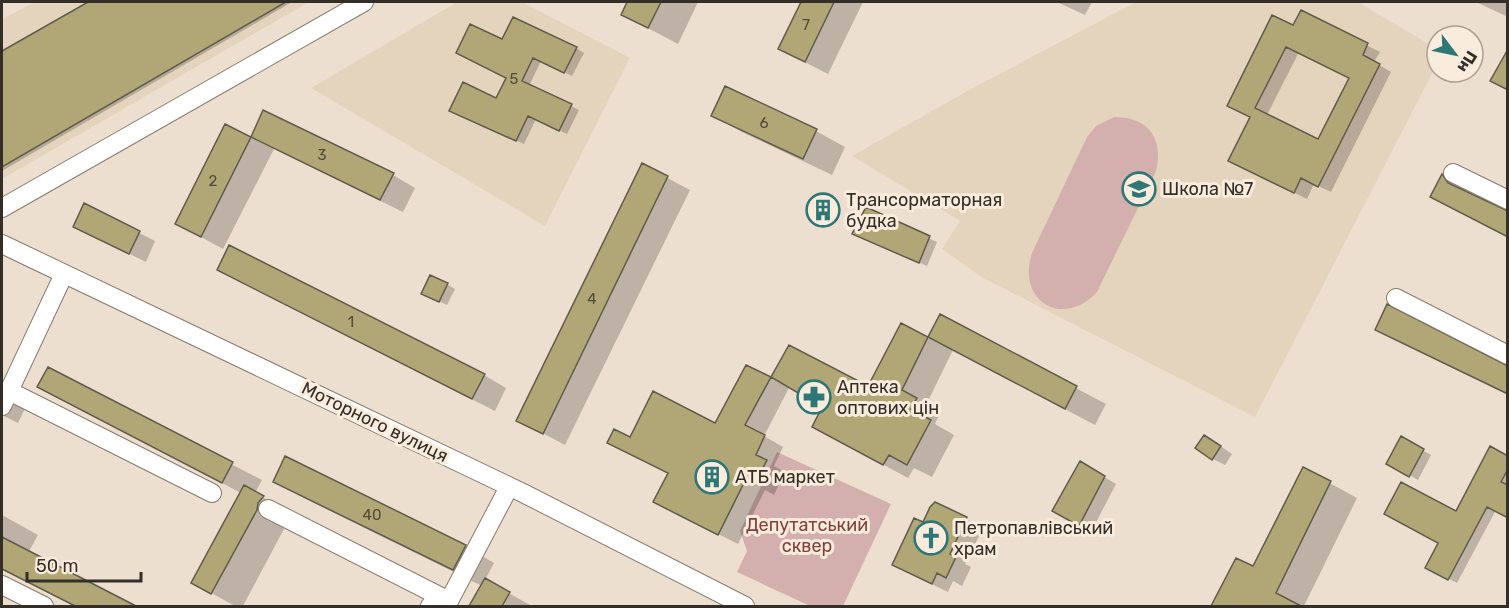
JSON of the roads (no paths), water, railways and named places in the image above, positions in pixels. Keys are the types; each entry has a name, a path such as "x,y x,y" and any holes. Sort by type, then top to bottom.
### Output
{"street":[{"path":"2,208 364,2"},
{"path":"1453,173 1508,200"},
{"name":"Моторного вулиця","path":"2,244 509,487 745,606"},
{"path":"64,274 5,399 212,493"},
{"path":"1396,298 1508,355"},
{"path":"430,606 449,601 509,487"},
{"path":"268,509 449,601"},
{"path":"2,585 44,606"}],"place":[{"name":"Школа №7","path":"1139,189"},
{"name":"Трансорматорная будка","path":"823,210"},
{"name":"Аптека оптових цін","path":"814,397"},
{"name":"АТБ маркет","path":"712,477"},
{"name":"Петропавлівський храм","path":"931,538"}],"park label":[{"name":"Депутатський сквер","path":"807,535"}]}
